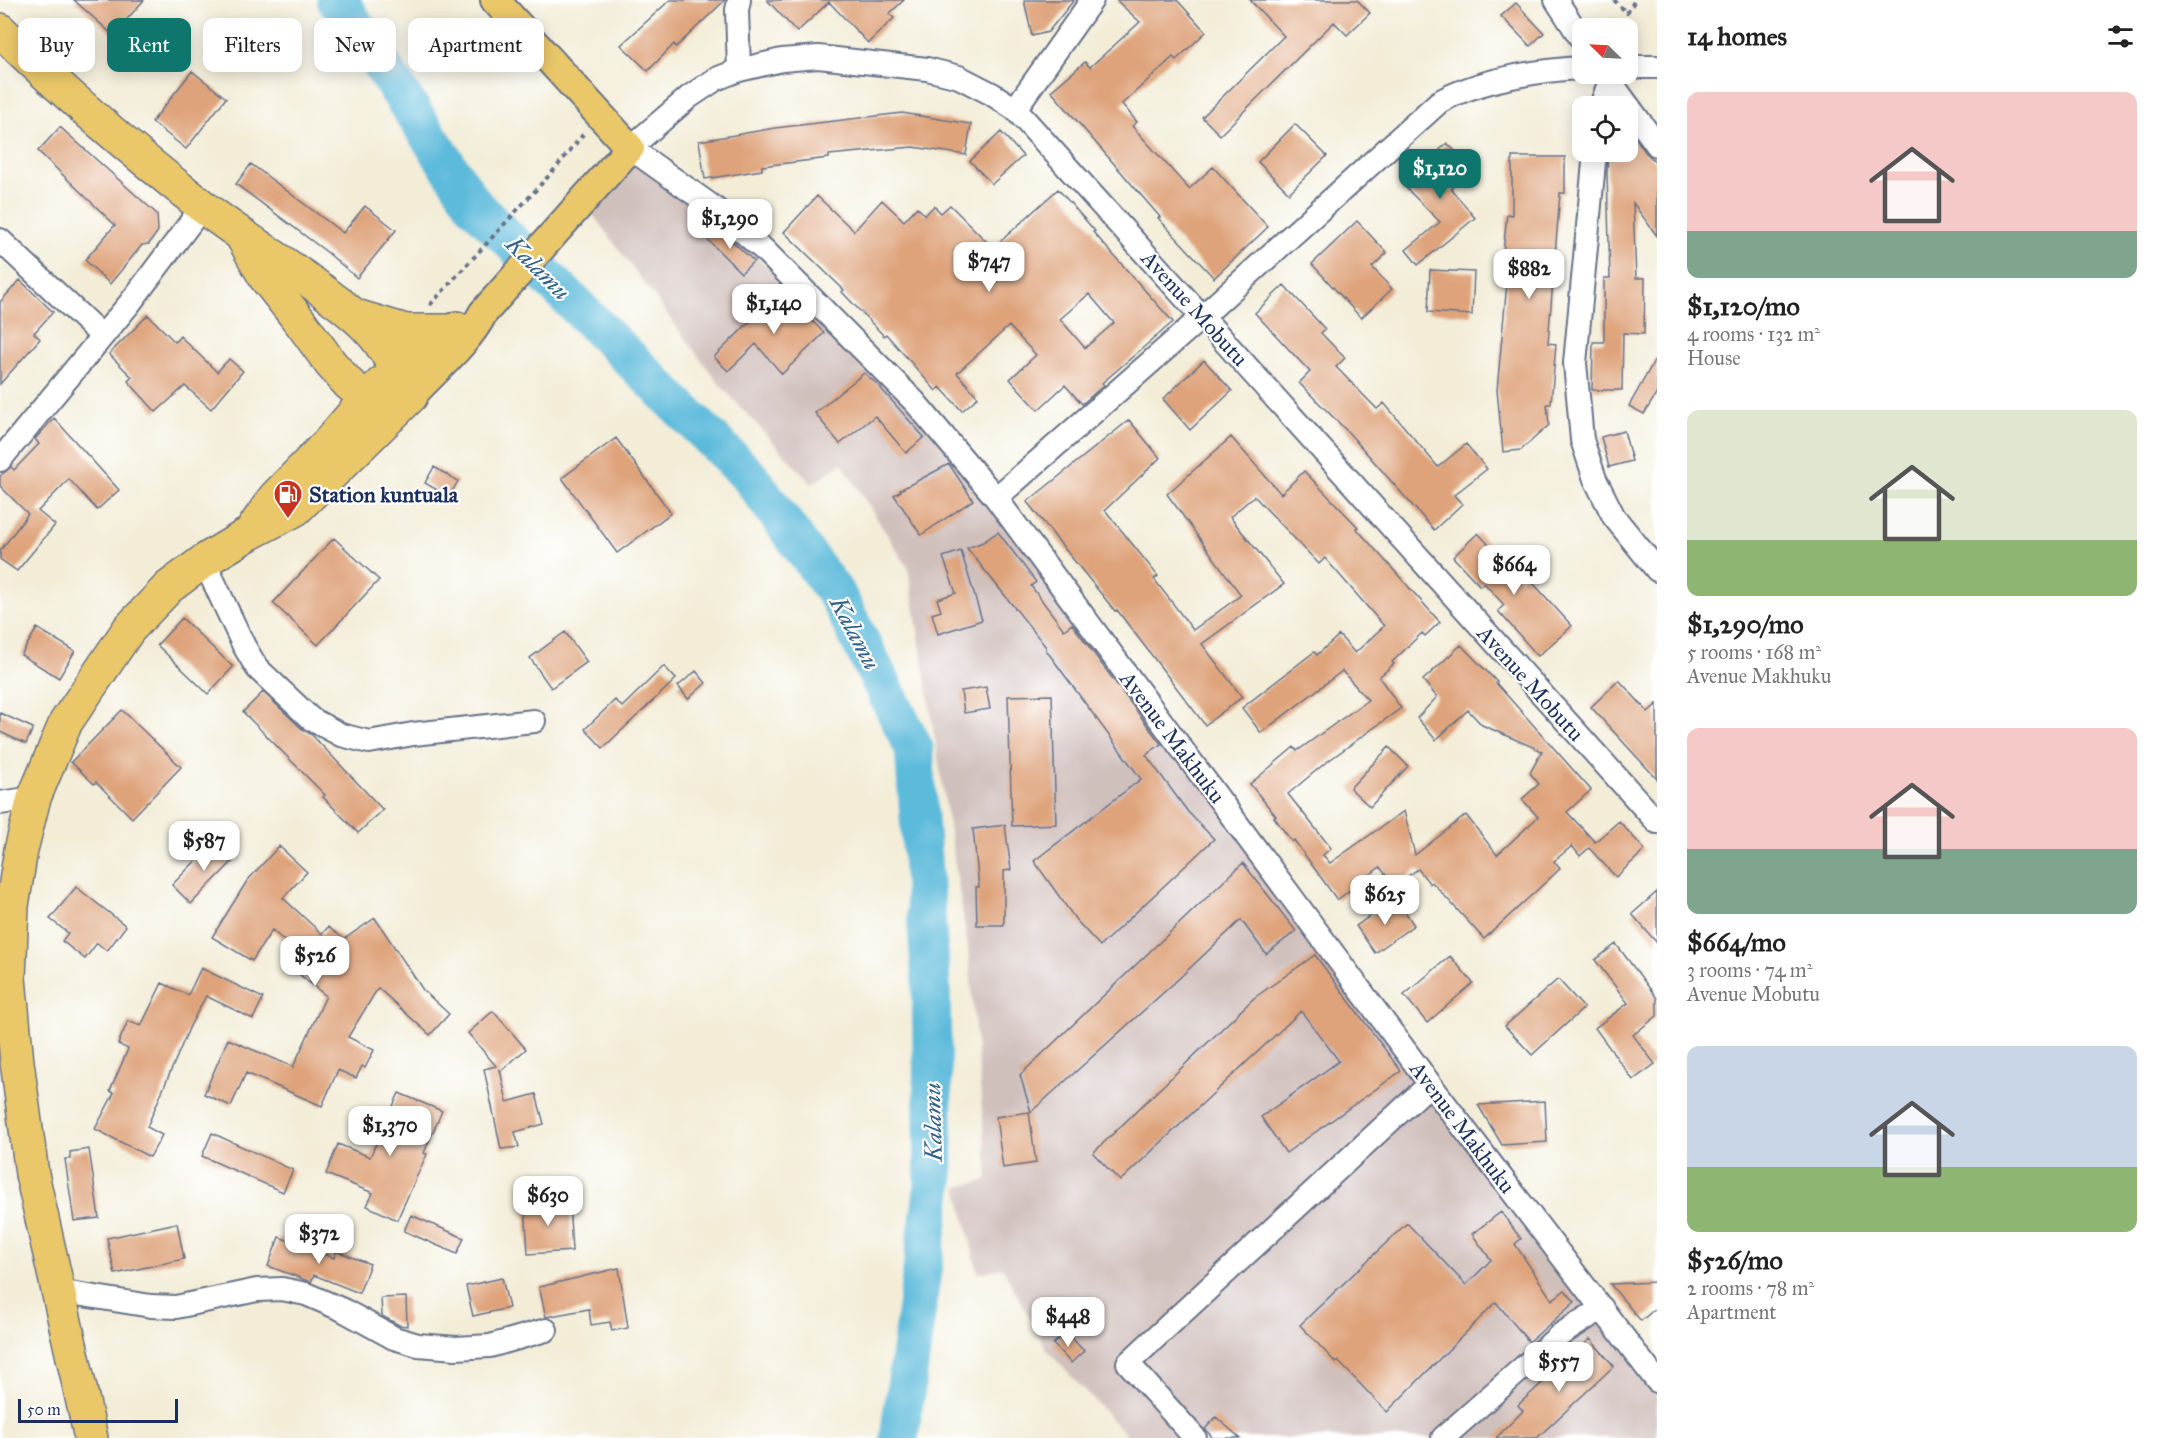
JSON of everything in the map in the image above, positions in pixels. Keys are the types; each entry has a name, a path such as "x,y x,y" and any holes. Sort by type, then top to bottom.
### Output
{"highway":[{"path":"0,30 85,109 203,206 293,268 356,316 373,333 391,395"},
{"path":"241,234 265,277 331,364 349,384 391,395"},
{"path":"356,316 406,331 447,331"},
{"path":"328,443 332,393 331,364"},
{"path":"250,533 275,497 328,443 391,395"},
{"path":"91,1438 8,1062 4,986 12,906 21,850 34,798 66,722 129,629 170,587 204,561 296,509 391,395"}],"main road":[{"path":"391,395 471,331 489,306 630,148 495,0"},
{"path":"391,395 447,331 489,306"}],"street":[{"path":"739,0 737,10 739,70"},
{"path":"1015,109 1092,0"},
{"path":"1556,0 1572,25"},
{"name":"Avenue Mobutu","path":"630,148 689,97 716,79 739,70 782,60 818,57 927,69 959,77 1015,109 1657,822"},
{"path":"1638,70 1657,67"},
{"path":"996,498 1203,316 1440,102 1457,92 1538,71 1572,69"},
{"path":"1620,84 1657,145"},
{"name":"Avenue Makhuku","path":"630,148 713,207 762,248 914,401 996,498 1430,1084 1657,1381"},
{"path":"1594,162 1575,363 1582,440 1595,479 1614,518 1657,570"},
{"path":"0,460 102,336 203,206"},
{"path":"0,240 102,336"},
{"path":"204,561 244,646 257,668 311,719 341,735 369,742 413,734 534,721"},
{"path":"0,803 34,798"},
{"path":"1196,1438 1128,1363 1430,1084"},
{"path":"58,1291 151,1306 176,1307 257,1290 282,1289 306,1294 344,1310 394,1338 418,1346 490,1347 546,1330"},
{"path":"1443,1438 1560,1335 1602,1308"}],"path":[{"path":"1614,0 1627,13 1635,0"},
{"path":"406,331 555,169 599,115"}],"shaded area":[{"path":"640,150 889,379 1002,512 1657,1383 1657,1438 1129,1438 1046,1349 1003,1268 978,1273 957,1187 988,1180 968,947 908,568 842,463 812,484 720,385 588,208"}],"building":[{"path":"74,0 144,0 128,18 107,18 107,30"},
{"path":"670,0 725,0 676,47 674,44 648,71 621,45"},
{"path":"767,0 904,0 889,14 894,18 868,43 829,2 797,32"},
{"path":"1024,0 1074,0 1048,32 1032,36"},
{"path":"1116,0 1177,0 1206,32 1176,60 1173,57 1122,104 1137,122 1132,126 1189,189 1213,167 1268,227 1214,278 1158,218 1160,217 1051,91 1085,62 1090,67 1140,22"},
{"path":"1250,0 1357,0 1370,13 1347,35 1334,22 1220,135 1202,117 1284,36"},
{"path":"1516,3 1544,33 1530,46 1501,16"},
{"path":"192,71 226,98 186,149 152,122"},
{"path":"902,113 971,124 966,155 913,147 829,155 829,158 762,166 762,170 705,179 699,141 775,128"},
{"path":"1295,124 1327,156 1289,193 1258,162"},
{"path":"60,127 157,214 158,231 149,244 142,245 110,284 85,260 115,225 38,151"},
{"path":"1001,132 1023,156 992,184 970,161"},
{"path":"1638,141 1657,163 1657,236 1633,203 1636,278 1645,278 1644,334 1623,333 1622,390 1592,390 1593,342 1604,342 1604,278 1610,278 1608,162 1638,162"},
{"path":"1447,143 1472,168 1451,189 1475,218 1418,265 1406,250 1440,222 1403,185"},
{"path":"1512,157 1565,157 1565,193 1560,193 1548,343 1556,344 1551,404 1547,404 1549,425 1521,450 1503,452 1497,390 1509,261 1503,261 1503,253 1507,214 1512,215"},
{"path":"251,164 343,233 365,206 396,230 357,278 328,253 236,184"},
{"path":"1058,189 1173,322 1102,383 1104,385 1082,404 1065,385 1038,410 1010,379 1036,355 1009,326 957,373 978,397 962,411 940,387 936,391 886,334 884,336 842,292 844,290 784,232 817,196 854,231 882,200 904,221 917,207 925,215 934,206 941,213 950,205 993,248","holes":["1089,294 1114,323 1085,348 1060,319"]},
{"path":"1357,221 1387,253 1372,267 1392,289 1361,318 1312,264"},
{"path":"716,227 754,261 741,273 706,238"},
{"path":"1430,270 1474,272 1472,315 1428,312"},
{"path":"20,280 53,312 34,333 40,339 0,384 0,302"},
{"path":"1284,285 1325,329 1321,333 1345,358 1336,367 1377,409 1384,403 1438,467 1466,444 1487,469 1454,495 1462,504 1434,530 1348,432 1299,383 1310,372 1255,313"},
{"path":"782,290 824,333 782,374 756,344 728,371 714,357"},
{"path":"148,315 175,342 180,336 217,372 229,359 243,371 211,409 185,386 156,412 128,381 132,377 109,354"},
{"path":"1657,356 1657,393 1644,414 1629,406"},
{"path":"1204,360 1232,391 1190,430 1163,399"},
{"path":"864,373 877,384 924,437 906,453 875,416 840,444 815,413"},
{"path":"54,418 119,490 97,510 69,479 38,511 55,525 17,571 0,559 0,551 28,514 0,486 0,476 11,467 14,470 39,444 35,439"},
{"path":"1129,420 1160,458 1105,510 1158,576 1154,579 1193,630 1241,595 1167,494 1231,437 1281,494 1304,471 1358,527 1356,528 1440,622 1425,636 1422,633 1379,677 1401,708 1324,764 1288,794 1331,848 1323,855 1330,863 1404,811 1415,855 1466,815 1497,855 1538,817 1522,799 1539,784 1530,773 1542,751 1482,725 1468,710 1436,740 1417,718 1437,697 1423,680 1461,645 1497,682 1591,790 1567,812 1595,842 1619,821 1645,850 1616,877 1589,848 1580,856 1572,846 1554,861 1560,869 1484,939 1418,869 1394,886 1380,867 1337,900 1250,784 1294,747 1297,751 1368,700 1342,671 1261,733 1242,708 1314,652 1317,655 1339,635 1355,653 1384,626 1325,558 1319,564 1254,496 1230,517 1284,584 1202,644 1242,697 1205,725 1117,610 1115,611 1027,502"},
{"path":"1624,431 1632,461 1609,467 1601,437"},
{"path":"616,438 671,513 617,553 562,478"},
{"path":"949,464 973,500 921,535 894,495"},
{"path":"434,467 458,481 449,497 425,483"},
{"path":"998,532 1036,582 1031,586 1064,630 1072,624 1161,744 1146,755 1188,812 1214,839 1100,946 1076,920 1034,861 1141,779 1046,647 967,548 983,542"},
{"path":"1478,533 1520,579 1525,574 1572,626 1538,656 1498,611 1504,605 1484,583 1480,586 1453,557"},
{"path":"334,538 379,580 318,645 273,603"},
{"path":"961,551 982,620 938,634 932,614 941,611 937,599 956,593 943,557"},
{"path":"182,618 233,667 208,694 157,645"},
{"path":"37,628 75,651 59,678 21,655"},
{"path":"565,632 587,662 551,688 530,658"},
{"path":"664,666 676,679 603,748 585,729 615,700 622,707"},
{"path":"696,671 706,683 688,699 678,686"},
{"path":"1619,680 1648,712 1657,704 1657,779 1591,707"},
{"path":"986,687 990,709 964,713 961,691"},
{"path":"263,692 302,729 312,735 383,810 358,833 323,797 325,795 243,712"},
{"path":"1052,695 1056,824 1012,826 1008,696"},
{"path":"122,710 181,767 132,818 96,782 94,784 71,762"},
{"path":"0,713 33,728 26,744 0,732"},
{"path":"1389,747 1408,766 1370,807 1350,788"},
{"path":"1005,825 1011,870 1004,871 1004,925 977,925 976,887 979,887 973,829"},
{"path":"216,840 235,859 191,904 172,885"},
{"path":"279,846 307,872 283,898 322,934 328,927 344,939 375,918 423,990 449,1014 430,1035 378,988 348,1037 374,1050 365,1068 362,1066 356,1078 338,1070 322,1106 246,1073 231,1106 204,1094 228,1039 293,1067 326,996 294,970 303,958 272,930 252,961 212,937 247,881"},
{"path":"1243,863 1296,931 1266,954 1241,920 1031,1112 1020,1075"},
{"path":"76,887 126,926 107,951 97,943 85,959 62,941 68,933 50,919"},
{"path":"1657,892 1657,943 1632,914"},
{"path":"1396,898 1414,925 1375,953 1356,926"},
{"path":"1616,944 1657,998 1657,1016 1633,1035 1655,1064 1633,1080 1595,1028 1628,1003 1595,960"},
{"path":"1315,955 1401,1071 1286,1153 1261,1117 1339,1061 1301,1011 1120,1181 1093,1153 1254,998"},
{"path":"1450,956 1473,983 1427,1023 1404,995"},
{"path":"201,968 263,998 253,1019 206,996 190,1026 147,1127 162,1135 150,1157 95,1129 114,1093 110,1091 128,1049 118,1044 128,1021 141,1026 162,983 188,995"},
{"path":"1558,979 1584,1008 1532,1055 1505,1026"},
{"path":"493,1011 526,1049 500,1070 507,1102 536,1094 544,1124 515,1132 519,1147 501,1149 484,1069 496,1066 468,1033"},
{"path":"399,1093 442,1111 424,1153 427,1154 397,1220 367,1206 373,1193 326,1174 338,1144 370,1157"},
{"path":"1545,1101 1547,1142 1502,1145 1478,1105"},
{"path":"1029,1112 1036,1163 1003,1168 996,1117"},
{"path":"212,1133 293,1170 283,1192 202,1156"},
{"path":"89,1149 99,1218 74,1221 65,1159 70,1159 70,1152"},
{"path":"569,1201 572,1251 528,1254 525,1204"},
{"path":"1501,1212 1521,1239 1515,1244 1552,1300 1565,1290 1575,1302 1529,1342 1496,1302 1387,1412 1300,1325 1407,1223 1466,1285 1491,1260 1472,1234"},
{"path":"411,1215 464,1238 457,1254 404,1231"},
{"path":"177,1223 184,1259 115,1274 107,1238"},
{"path":"279,1237 334,1258 336,1251 370,1264 359,1293 314,1275 311,1282 268,1266"},
{"path":"619,1268 628,1328 612,1331 610,1322 591,1325 589,1309 546,1317 539,1287"},
{"path":"502,1278 509,1308 473,1316 466,1286"},
{"path":"1657,1282 1657,1307 1641,1321 1610,1284"},
{"path":"406,1297 407,1326 399,1325 382,1316 381,1298"},
{"path":"1066,1332 1084,1351 1071,1363 1053,1344"},
{"path":"1590,1339 1614,1366 1537,1438 1496,1438 1523,1411 1518,1405"},
{"path":"1216,1417 1240,1438 1213,1438 1205,1429"}],"waterway":[{"name":"Kalamu","path":"336,0 346,11 474,205 750,477 838,597 914,748 931,983 934,1184 899,1438"}],"place":[{"name":"Station kuntuala","path":"288,520"}]}
